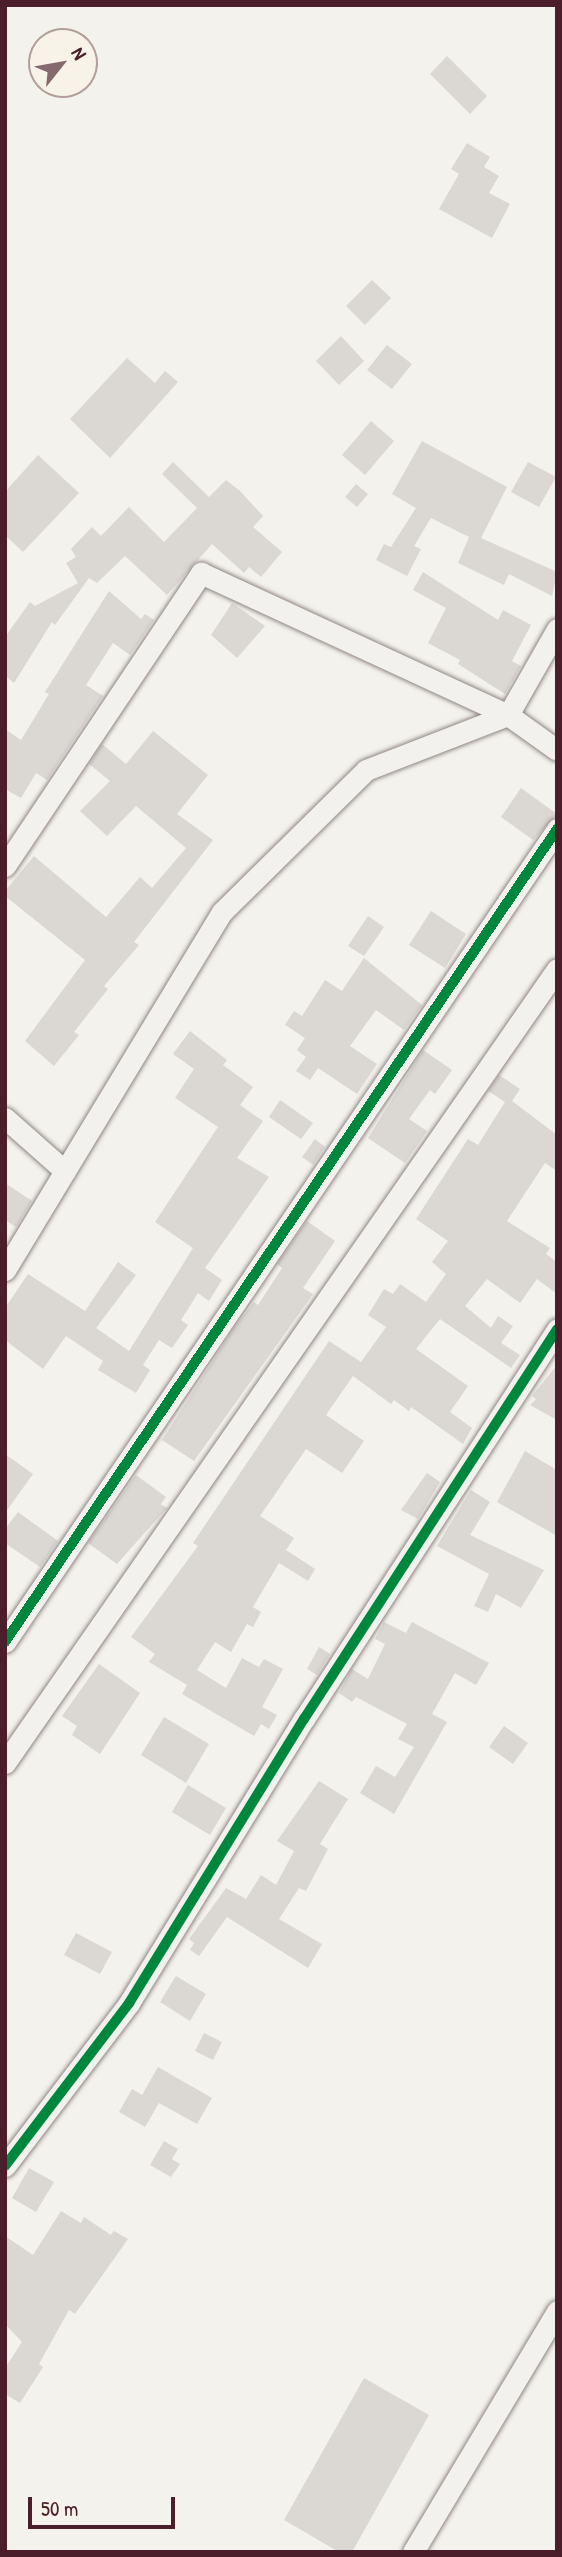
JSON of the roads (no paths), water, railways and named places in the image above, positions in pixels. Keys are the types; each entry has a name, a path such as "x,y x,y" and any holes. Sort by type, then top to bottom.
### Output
{"street":[{"path":"5,866 201,573 508,715 557,750"},
{"path":"5,1270 222,912 366,770 508,715 557,629"},
{"path":"5,1642 557,830"},
{"path":"5,1763 557,969"},
{"path":"5,1118 65,1171"},
{"path":"5,2166 129,2003 304,1719 557,1329"},
{"path":"413,2552 557,2311"}]}
